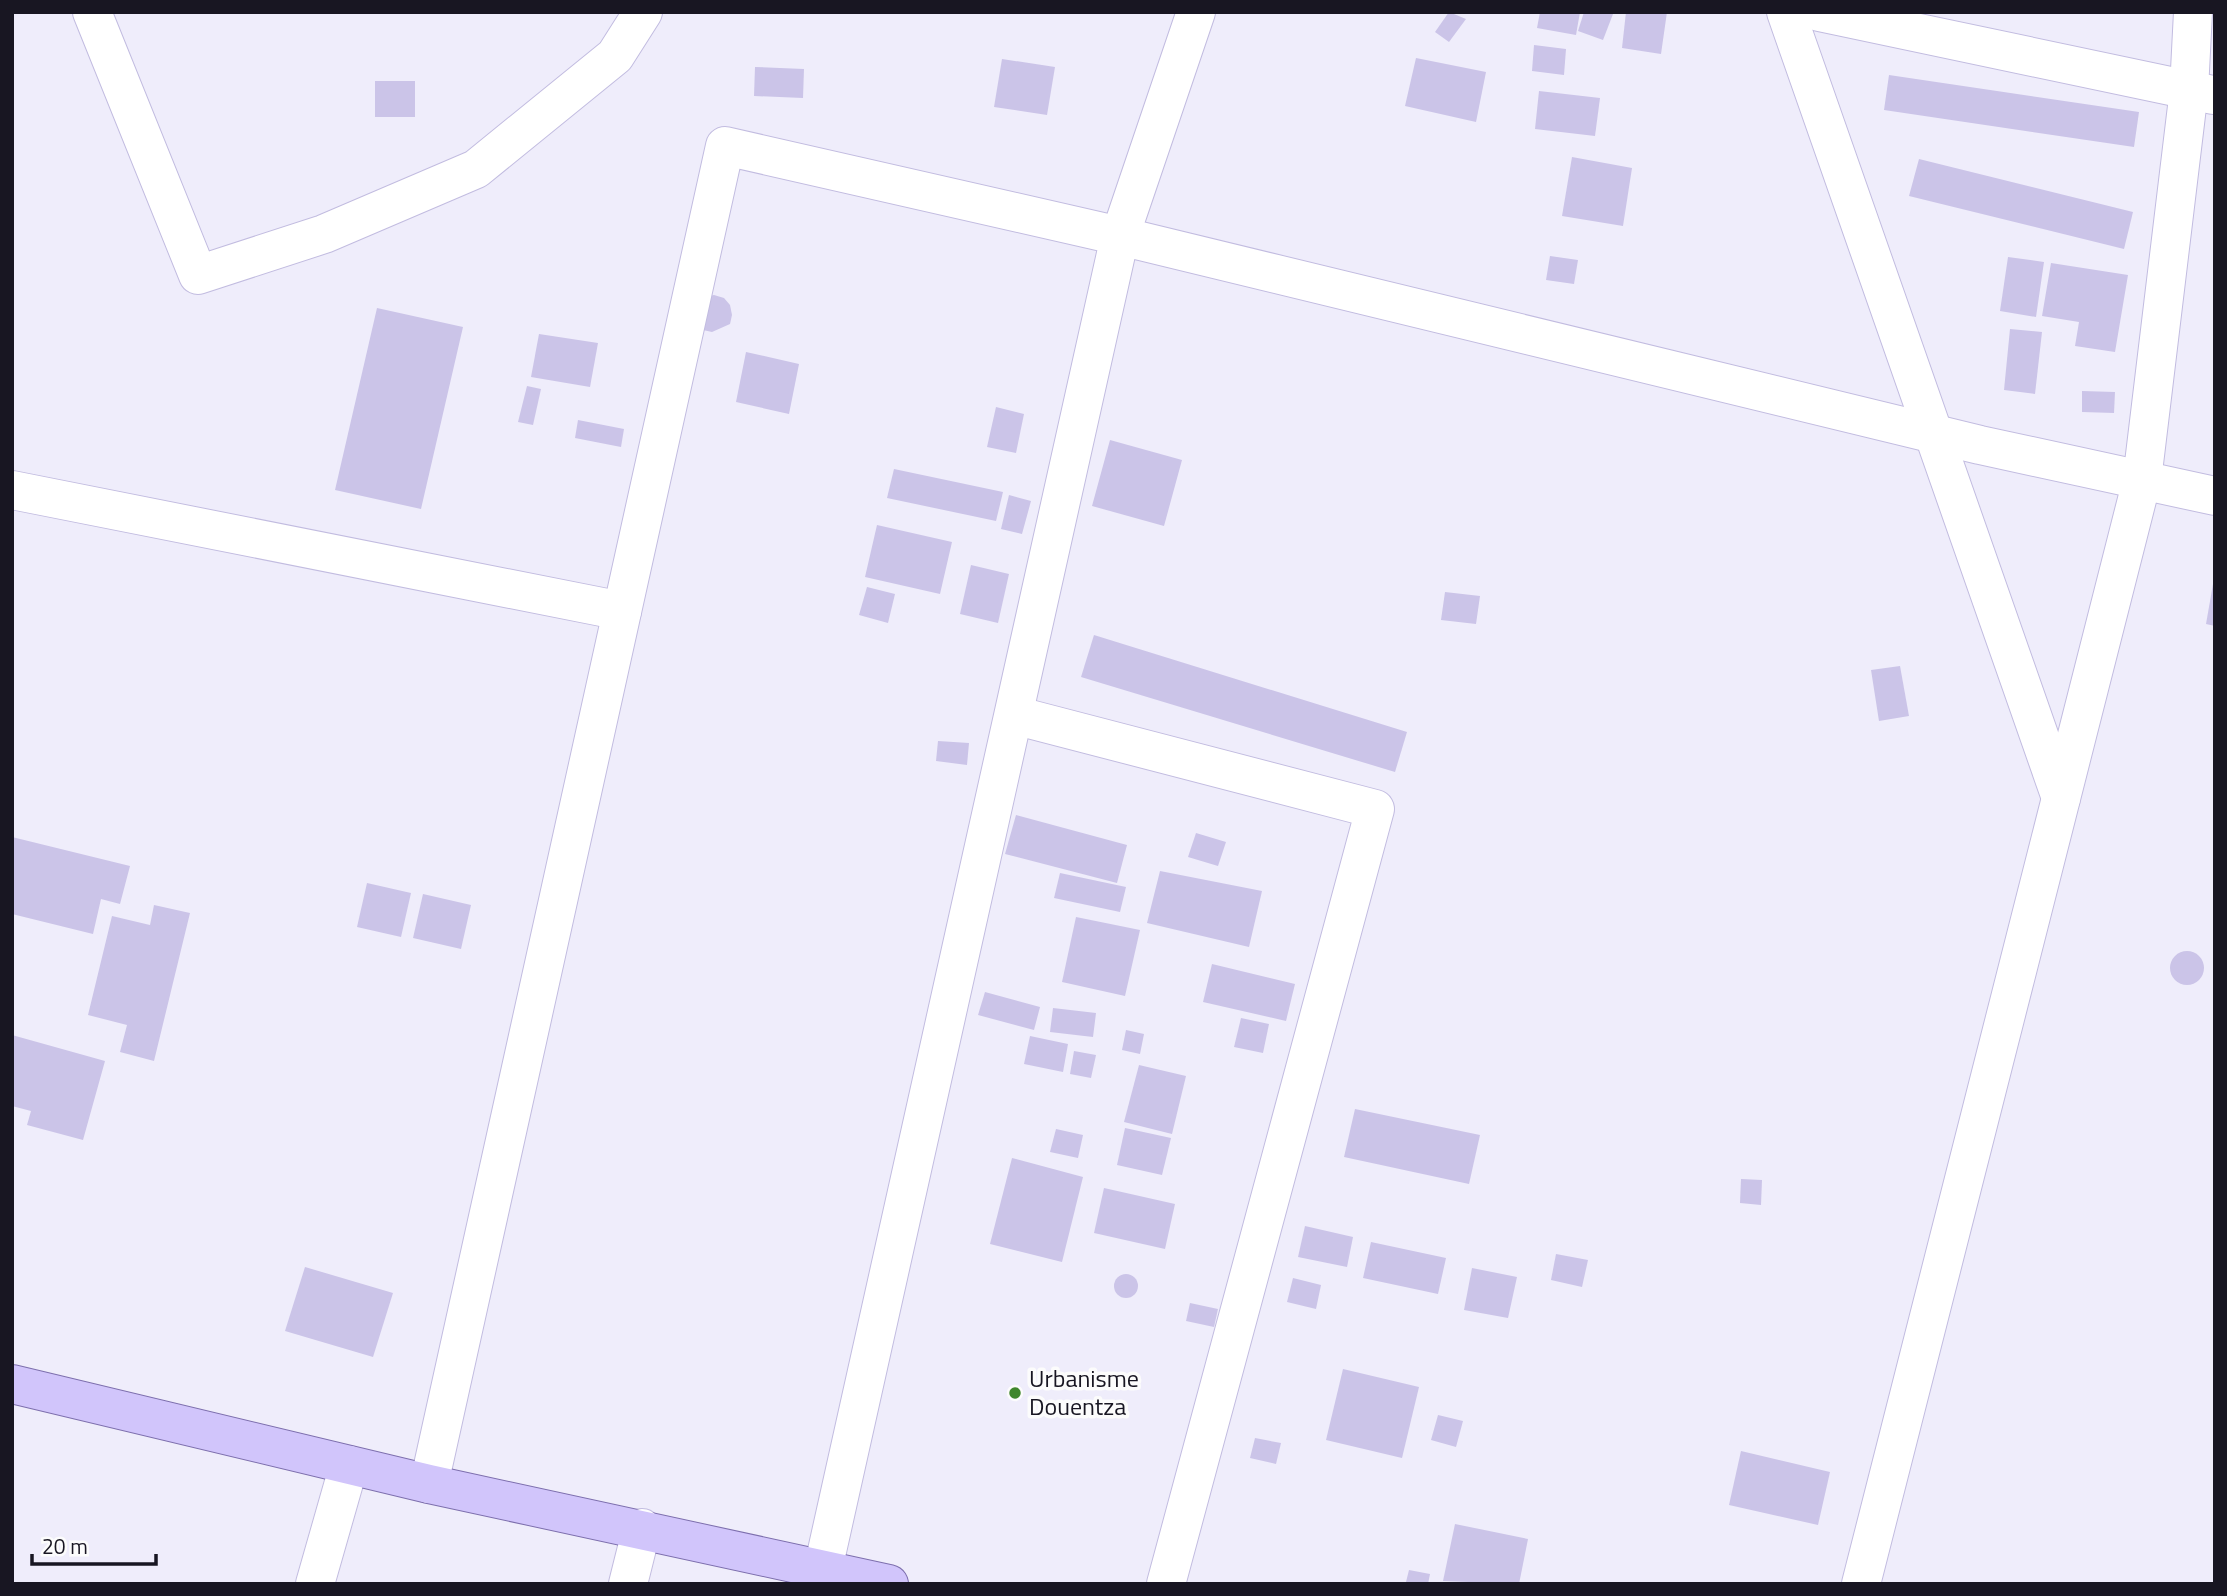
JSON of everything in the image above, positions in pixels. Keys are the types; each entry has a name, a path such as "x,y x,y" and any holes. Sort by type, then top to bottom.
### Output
{"main road":[{"path":"12,1384 429,1484 642,1528 889,1584"}],"street":[{"path":"92,12 198,275 324,234 476,169 615,56 643,12"},
{"path":"822,1569 1120,236 1196,12"},
{"path":"1786,12 2061,797"},
{"path":"1819,12 2202,93"},
{"path":"1861,1584 2142,480 2202,93 2193,12"},
{"path":"429,1484 725,146 1120,236 1934,434 2215,496"},
{"path":"12,490 622,611"},
{"path":"1013,715 1375,808 1166,1584"},
{"path":"315,1584 349,1465"},
{"path":"628,1584 642,1528"}],"building":[{"path":"1449,12 1466,19 1449,42 1435,32"},
{"path":"1540,12 1580,12 1576,35 1537,28"},
{"path":"1584,12 1613,14 1603,40 1578,31"},
{"path":"1626,12 1667,12 1661,54 1622,48"},
{"path":"1534,45 1566,49 1564,75 1532,71"},
{"path":"1416,58 1486,72 1476,122 1405,106"},
{"path":"1002,59 1055,67 1047,115 994,107"},
{"path":"755,67 804,69 803,98 754,96"},
{"path":"1889,75 2139,112 2134,147 1884,110"},
{"path":"375,81 415,81 415,117 375,117"},
{"path":"1539,91 1600,98 1595,136 1535,129"},
{"path":"1572,157 1632,168 1623,226 1562,216"},
{"path":"1919,159 2133,212 2124,249 1909,196"},
{"path":"1550,256 1578,260 1574,284 1546,280"},
{"path":"2008,257 2044,262 2036,317 2000,311"},
{"path":"2051,263 2128,275 2115,352 2075,346 2079,322 2042,316"},
{"path":"714,295 724,298 730,305 732,315 730,324 712,332 703,330 705,297"},
{"path":"377,308 463,327 421,509 335,490"},
{"path":"2010,329 2042,332 2035,394 2004,390"},
{"path":"539,334 598,343 590,387 531,377"},
{"path":"746,352 799,364 789,414 736,402"},
{"path":"527,386 541,389 533,425 518,422"},
{"path":"2082,391 2115,392 2114,413 2082,412"},
{"path":"996,407 1024,414 1016,453 987,447"},
{"path":"578,420 624,429 621,447 575,438"},
{"path":"1110,440 1182,460 1164,526 1092,506"},
{"path":"894,469 1003,492 996,521 887,498"},
{"path":"1009,495 1031,501 1022,534 1001,529"},
{"path":"877,525 952,542 940,594 865,577"},
{"path":"971,565 1009,574 998,623 960,614"},
{"path":"2215,584 2215,626 2206,624"},
{"path":"867,587 895,594 888,623 859,615"},
{"path":"1445,592 1480,596 1476,624 1441,620"},
{"path":"1094,635 1407,732 1395,772 1081,677"},
{"path":"1900,666 1909,716 1879,721 1871,670"},
{"path":"938,741 969,743 967,765 936,761"},
{"path":"1016,815 1127,845 1117,883 1005,854"},
{"path":"1196,833 1226,842 1218,866 1188,857"},
{"path":"12,837 130,866 120,904 101,899 93,934 12,914"},
{"path":"1160,871 1262,891 1249,947 1147,923"},
{"path":"1060,873 1126,887 1120,912 1054,898"},
{"path":"367,883 411,893 401,937 357,927"},
{"path":"423,894 471,905 461,949 413,938"},
{"path":"154,905 190,913 154,1061 120,1052 127,1025 88,1015 112,916 150,925"},
{"path":"1076,917 1140,930 1125,996 1062,982"},
{"path":"2187,951 2199,956 2204,968 2199,980 2187,985 2175,980 2170,968 2175,956"},
{"path":"1212,964 1295,984 1286,1021 1203,1002"},
{"path":"985,992 1040,1007 1034,1030 978,1015"},
{"path":"1053,1008 1096,1013 1093,1037 1050,1032"},
{"path":"1241,1018 1269,1024 1263,1053 1234,1047"},
{"path":"1126,1030 1144,1034 1140,1054 1122,1050"},
{"path":"12,1035 105,1061 83,1140 27,1125 31,1111 12,1106"},
{"path":"1030,1036 1068,1044 1063,1072 1024,1064"},
{"path":"1074,1051 1096,1055 1091,1078 1070,1074"},
{"path":"1139,1065 1186,1076 1172,1134 1124,1122"},
{"path":"1355,1109 1480,1135 1469,1184 1344,1157"},
{"path":"1125,1128 1171,1138 1162,1175 1117,1165"},
{"path":"1056,1129 1083,1135 1078,1158 1050,1152"},
{"path":"1012,1158 1083,1177 1062,1262 990,1244"},
{"path":"1741,1179 1762,1180 1761,1205 1740,1203"},
{"path":"1104,1188 1175,1204 1165,1249 1094,1233"},
{"path":"1305,1226 1353,1237 1347,1267 1298,1257"},
{"path":"1371,1242 1446,1258 1438,1294 1363,1278"},
{"path":"1556,1254 1588,1260 1582,1287 1551,1280"},
{"path":"305,1267 393,1293 373,1357 285,1331"},
{"path":"1472,1268 1517,1277 1508,1318 1464,1310"},
{"path":"1126,1274 1135,1277 1138,1286 1135,1295 1126,1298 1117,1295 1114,1286 1117,1277"},
{"path":"1293,1278 1321,1285 1316,1309 1287,1302"},
{"path":"1190,1303 1218,1309 1214,1327 1186,1321"},
{"path":"1343,1369 1419,1387 1402,1458 1326,1440"},
{"path":"1438,1415 1463,1421 1456,1447 1431,1440"},
{"path":"1255,1438 1281,1443 1276,1464 1250,1458"},
{"path":"1741,1451 1830,1472 1818,1525 1729,1505"},
{"path":"1455,1524 1528,1539 1519,1584 1443,1581"},
{"path":"1409,1570 1430,1574 1428,1584 1406,1582"}],"place":[{"name":"Urbanisme Douentza","path":"1015,1393"}]}
